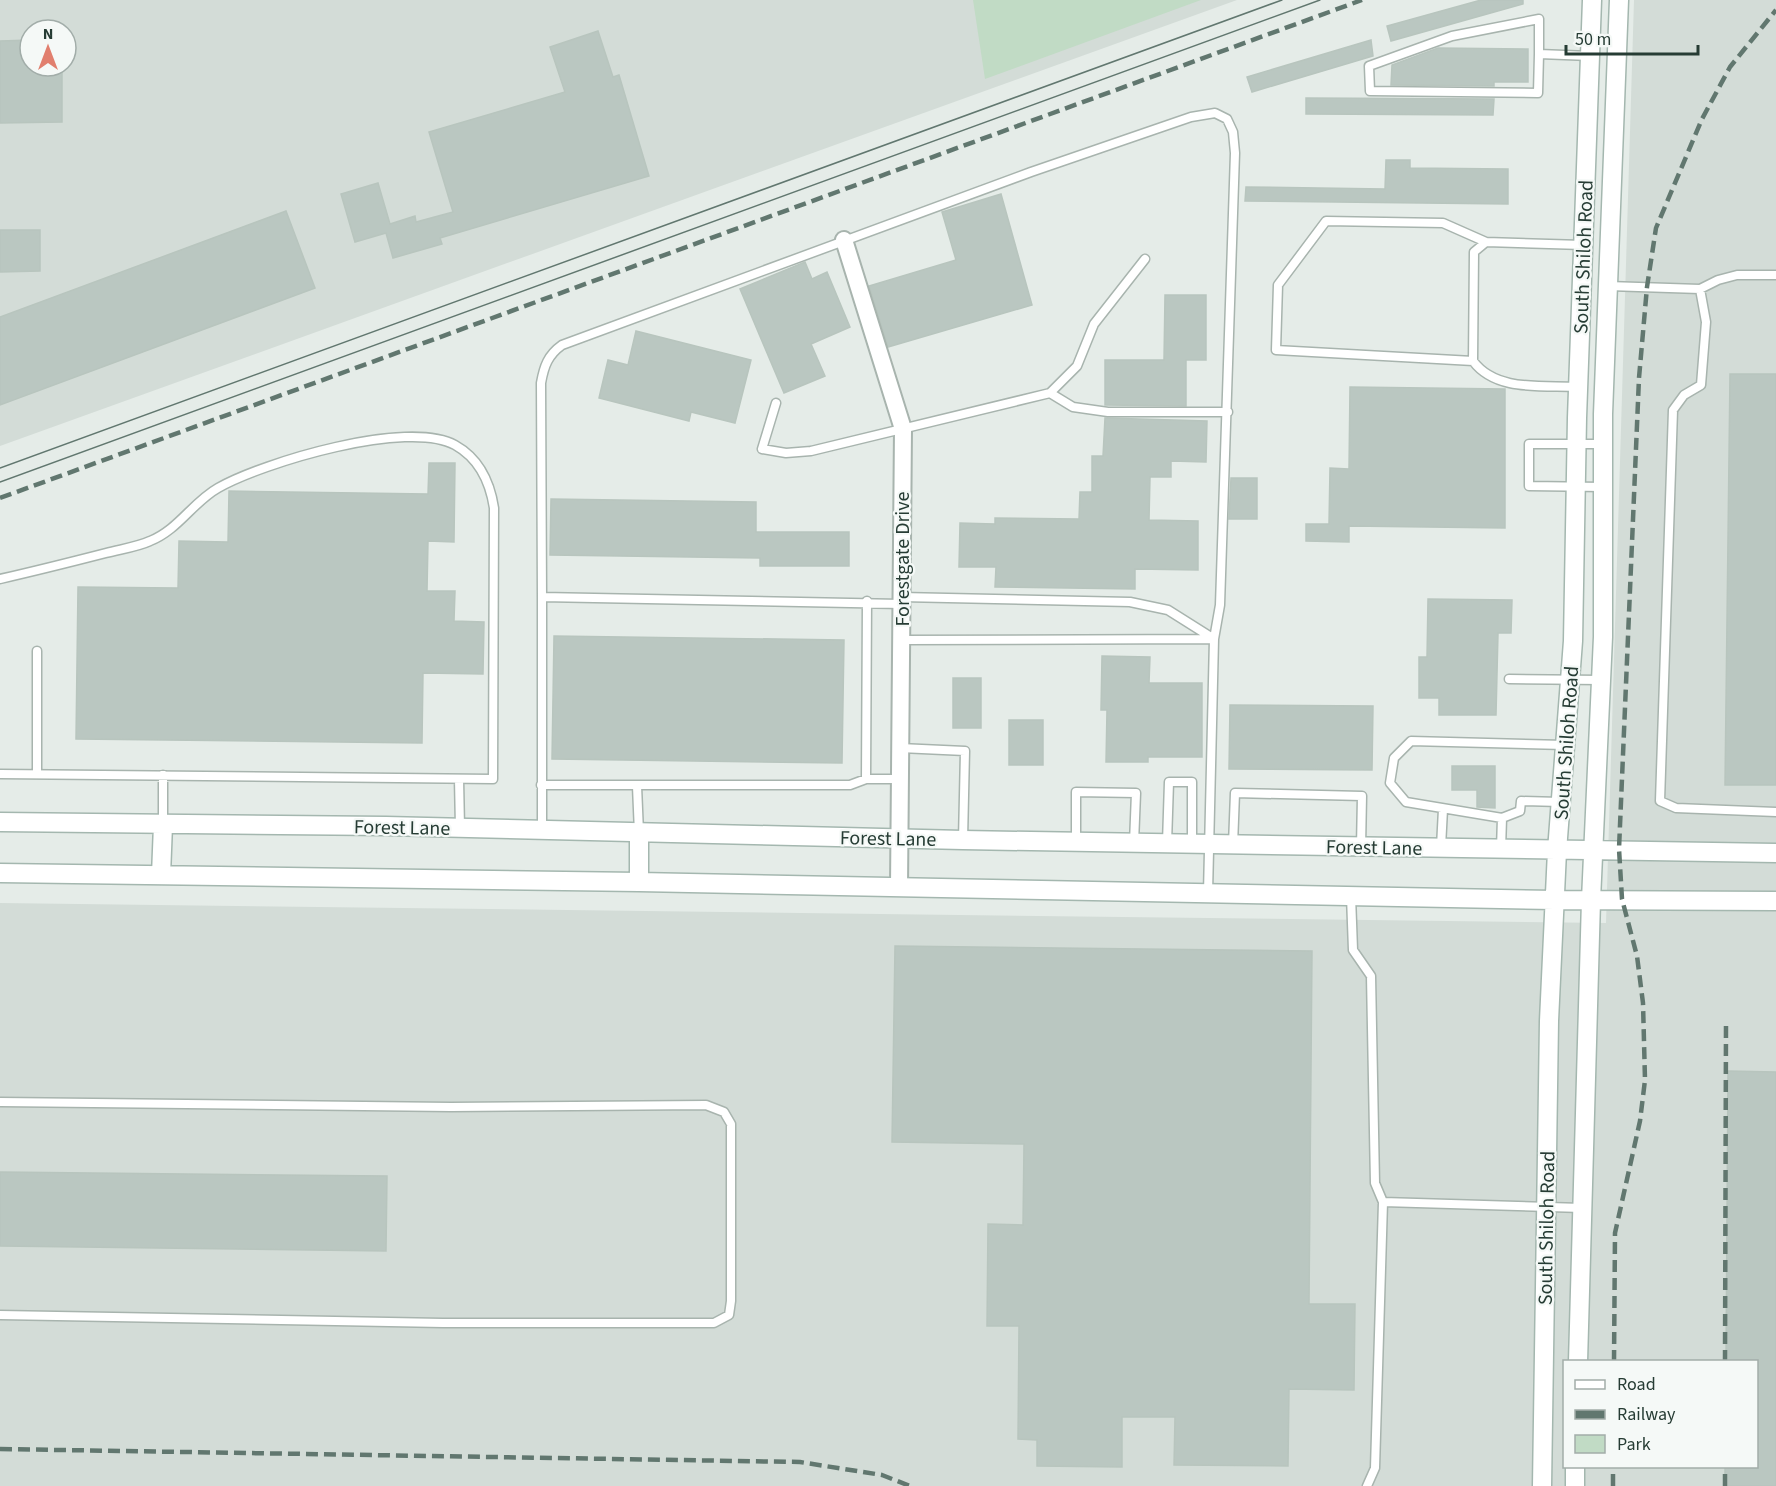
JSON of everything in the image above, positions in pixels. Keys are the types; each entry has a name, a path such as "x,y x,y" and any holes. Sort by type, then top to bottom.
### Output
{"main road":[{"name":"South Shiloh Road","path":"1542,1486 1549,1021 1557,850 1570,680 1592,0"},
{"name":"South Shiloh Road","path":"1578,1360 1591,900 1602,680 1604,444 1619,0"},
{"name":"Forest Lane","path":"0,822 460,828 963,840 1776,853"},
{"path":"161,875 163,825"},
{"path":"639,833 639,882"},
{"path":"0,873 1776,902"},
{"path":"1575,1468 1575,1486"}],"street":[{"name":"Forestgate Drive","path":"844,240 903,429 899,887"}],"lane":[{"path":"1539,19 1539,54 1538,93 1370,91 1369,66 1452,36 1539,19"},
{"path":"1539,54 1590,56"},
{"path":"542,831 541,383 544,368 552,353 562,345 844,240 1191,117 1215,113 1227,119 1233,132 1235,153 1220,605 1214,639 1200,844"},
{"path":"1473,361 1276,350 1278,285 1326,221 1443,223 1486,242 1584,245"},
{"path":"1486,242 1474,252 1473,361 1482,373 1506,384 1578,387"},
{"path":"776,403 762,449 786,453 810,451 1050,393 1077,366 1094,324 1145,259"},
{"path":"1608,286 1700,289 1718,279 1737,275 1776,275"},
{"path":"1700,289 1706,321 1701,385 1684,395 1673,410 1660,801 1676,808 1776,812"},
{"path":"1050,393 1073,407 1108,412 1228,412"},
{"path":"0,579 151,541 180,523 216,489 264,466 335,448 395,438 434,438 455,445 476,462 490,483 494,508 493,779 0,774"},
{"path":"1604,444 1529,444 1529,486 1604,487"},
{"path":"542,597 1130,602 1168,610 1214,639"},
{"path":"866,779 867,601"},
{"path":"901,640 1214,639"},
{"path":"37,651 37,774"},
{"path":"1509,679 1602,680"},
{"path":"1561,802 1521,801 1520,812 1502,818 1406,802 1390,783 1394,758 1411,741 1566,745"},
{"path":"900,748 964,751 963,840"},
{"path":"163,774 163,825"},
{"path":"459,779 460,828"},
{"path":"541,785 850,785 866,779 900,779"},
{"path":"1167,843 1169,782 1192,782 1208,893"},
{"path":"637,786 639,833"},
{"path":"1076,842 1076,792 1136,793 1134,843"},
{"path":"1233,845 1235,793 1362,796 1361,847"},
{"path":"1441,849 1443,809"},
{"path":"1501,849 1502,818"},
{"path":"1351,896 1353,950 1371,976 1375,1184 1383,1202 1375,1468 1367,1486"},
{"path":"0,1102 451,1107 706,1105 724,1112 731,1124 731,1302 729,1315 714,1323 454,1323 0,1315"},
{"path":"1383,1202 1583,1208"}],"shaded area":[{"path":"0,0 1237,0 0,446"},
{"path":"1634,0 1776,0 1776,1486 0,1486 0,903 1606,923"}],"green space":[{"path":"973,0 1201,0 985,79"}],"building":[{"path":"1481,0 1523,0 1523,4 1391,41 1387,26"},
{"path":"598,31 613,77 619,75 649,176 440,238 442,244 393,258 386,233 355,242 341,194 378,183 390,224 415,216 416,222 453,212 429,132 565,92 550,47"},
{"path":"18,40 18,78 62,78 62,122 0,123 0,41"},
{"path":"1371,40 1373,56 1252,92 1247,77"},
{"path":"1438,48 1528,49 1528,82 1494,82 1494,86 1391,85 1392,65"},
{"path":"1306,98 1494,99 1493,115 1306,114"},
{"path":"1386,160 1410,160 1410,168 1508,169 1508,204 1245,201 1246,187 1385,189"},
{"path":"1001,194 1032,305 888,347 869,286 956,260 942,212"},
{"path":"286,211 315,288 0,405 0,317"},
{"path":"0,230 40,230 40,271 0,272"},
{"path":"805,262 812,279 827,272 850,327 811,344 825,376 784,393 740,289"},
{"path":"1165,295 1206,295 1206,360 1186,360 1186,406 1105,405 1105,360 1164,360"},
{"path":"636,331 751,360 735,423 691,412 689,421 599,398 608,360 628,365"},
{"path":"1730,374 1776,374 1776,785 1725,785"},
{"path":"1350,387 1505,389 1505,528 1349,526 1349,542 1306,541 1306,524 1329,524 1330,468 1349,469"},
{"path":"1105,418 1207,421 1206,462 1171,461 1171,477 1150,477 1149,520 1198,521 1198,570 1135,569 1135,589 995,587 996,567 959,567 960,523 995,524 995,518 1079,519 1080,492 1092,492 1092,456 1103,456"},
{"path":"429,463 455,463 454,542 428,541 427,591 455,591 454,621 484,622 483,674 423,673 422,743 76,739 78,587 178,588 179,541 228,542 229,491 428,494"},
{"path":"1231,478 1257,478 1257,519 1229,519"},
{"path":"551,499 756,502 756,532 849,532 849,566 760,566 760,558 550,555"},
{"path":"1428,599 1512,600 1511,633 1498,633 1496,715 1439,715 1439,698 1419,698 1419,657 1427,657"},
{"path":"554,636 844,640 842,763 552,759"},
{"path":"1102,656 1150,657 1149,683 1202,683 1202,757 1148,757 1148,762 1106,762 1107,710 1101,710"},
{"path":"953,678 981,678 981,728 953,728"},
{"path":"1230,705 1373,706 1372,770 1229,769"},
{"path":"1009,720 1043,720 1043,765 1009,765"},
{"path":"1452,766 1495,766 1495,808 1477,807 1477,790 1452,790"},
{"path":"895,946 1312,951 1309,1304 1355,1304 1354,1390 1289,1389 1288,1466 1174,1465 1175,1417 1122,1417 1122,1467 1037,1466 1037,1440 1018,1439 1019,1326 987,1326 988,1224 1023,1225 1024,1144 892,1142"},
{"path":"1728,1071 1776,1072 1776,1486 1725,1486 1725,1468 1758,1468 1758,1360 1726,1360"},
{"path":"0,1172 387,1176 386,1251 0,1246"}],"tram line":[{"path":"0,468 1282,0"},
{"path":"0,482 1320,0"}],"railway":[{"path":"0,498 1362,0"},
{"path":"1614,1360 1615,1233 1640,1121 1645,1080 1643,1003 1637,956 1622,899 1619,849 1639,378 1647,287 1656,228 1702,119 1730,67 1776,10"},
{"path":"1725,1360 1726,1022"},
{"path":"0,1449 800,1462 882,1475 910,1486"},
{"path":"1613,1468 1613,1486"},
{"path":"1725,1468 1725,1486"}]}
